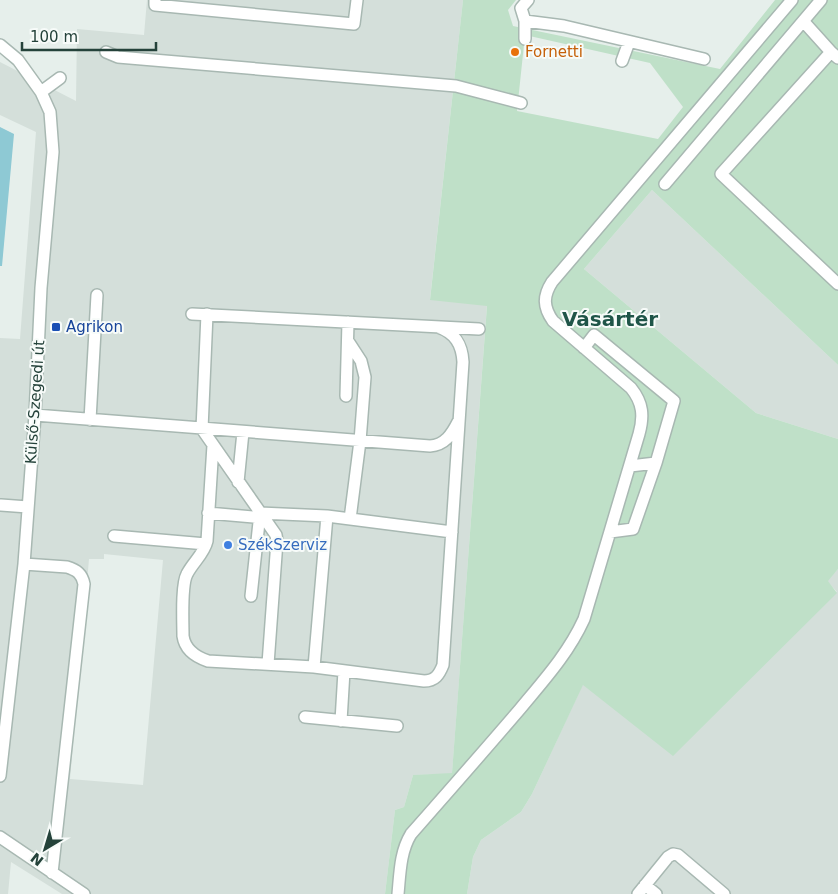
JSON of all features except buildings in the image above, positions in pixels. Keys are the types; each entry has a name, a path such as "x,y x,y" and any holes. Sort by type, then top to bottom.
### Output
{"street":[{"path":"155,0 155,5 354,24 357,0"},
{"path":"525,39 525,21 521,8 528,0"},
{"path":"398,894 405,843 562,658 576,636 584,619 640,434 643,413 637,396 560,328 547,313 545,305 546,291 792,0"},
{"path":"665,184 821,0"},
{"path":"525,21 564,26 704,60"},
{"path":"804,22 835,55 721,174 838,284"},
{"path":"622,61 629,42"},
{"name":"Külső-Szegedi út","path":"0,45 18,60 41,92 50,112 53,152 24,564 0,776"},
{"path":"106,52 118,57 456,86 521,103"},
{"path":"41,92 60,78"},
{"path":"90,420 97,295"},
{"path":"192,314 479,330"},
{"path":"207,314 202,429 276,535 278,541 268,664"},
{"path":"346,396 348,322"},
{"path":"213,445 206,544 187,574 184,583 183,636 185,644 196,656 208,661 314,667 430,681 438,675 443,665 463,362 461,348 450,333 438,327"},
{"path":"584,348 594,335 674,401 656,463 632,529 610,532"},
{"path":"348,341 360,360 365,378 360,441 350,519"},
{"path":"627,386 638,372"},
{"path":"35,415 436,446 449,437 459,419"},
{"path":"238,482 244,432"},
{"path":"630,466 656,463"},
{"path":"1,504 28,508"},
{"path":"208,513 261,516 327,516 452,532"},
{"path":"252,596 261,516"},
{"path":"314,667 327,516"},
{"path":"114,536 206,544"},
{"path":"24,564 74,569 78,572 84,584 52,873"},
{"path":"341,720 344,671"},
{"path":"305,717 397,726"},
{"path":"0,837 84,894"},
{"path":"656,894 642,890 668,857 673,854 678,855 724,894"}],"shaded area":[{"path":"147,0 463,0 430,299 487,305 452,774 413,775 404,807 395,810 385,894 62,894 11,862 8,894 0,894 0,338 20,339 36,132 0,115 0,62 76,101 77,29 144,35","holes":["104,554 163,560 143,785 70,779 89,559 104,559"]},
{"path":"652,190 838,365 838,439 756,413 584,269"},
{"path":"838,569 838,894 467,894 473,857 481,840 521,812 532,794 583,684 837,592 827,581"}],"green space":[{"path":"463,0 516,0 508,10 513,26 720,69 775,0 838,0 838,365 652,190 584,269 756,413 838,439 838,569 828,581 837,593 673,756 583,685 532,794 521,812 481,840 473,857 467,894 385,894 395,810 404,807 413,775 452,773 487,306 430,300","holes":["525,35 650,63 683,107 658,139 517,111"]}],"water":[{"path":"0,127 14,134 2,266 0,266"}],"place":[{"name":"Fornetti","path":"515,52"},
{"name":"Agrikon","path":"56,327"},
{"name":"SzékSzerviz","path":"228,545"}],"district":[{"name":"Vásártér","path":"610,319"}]}
